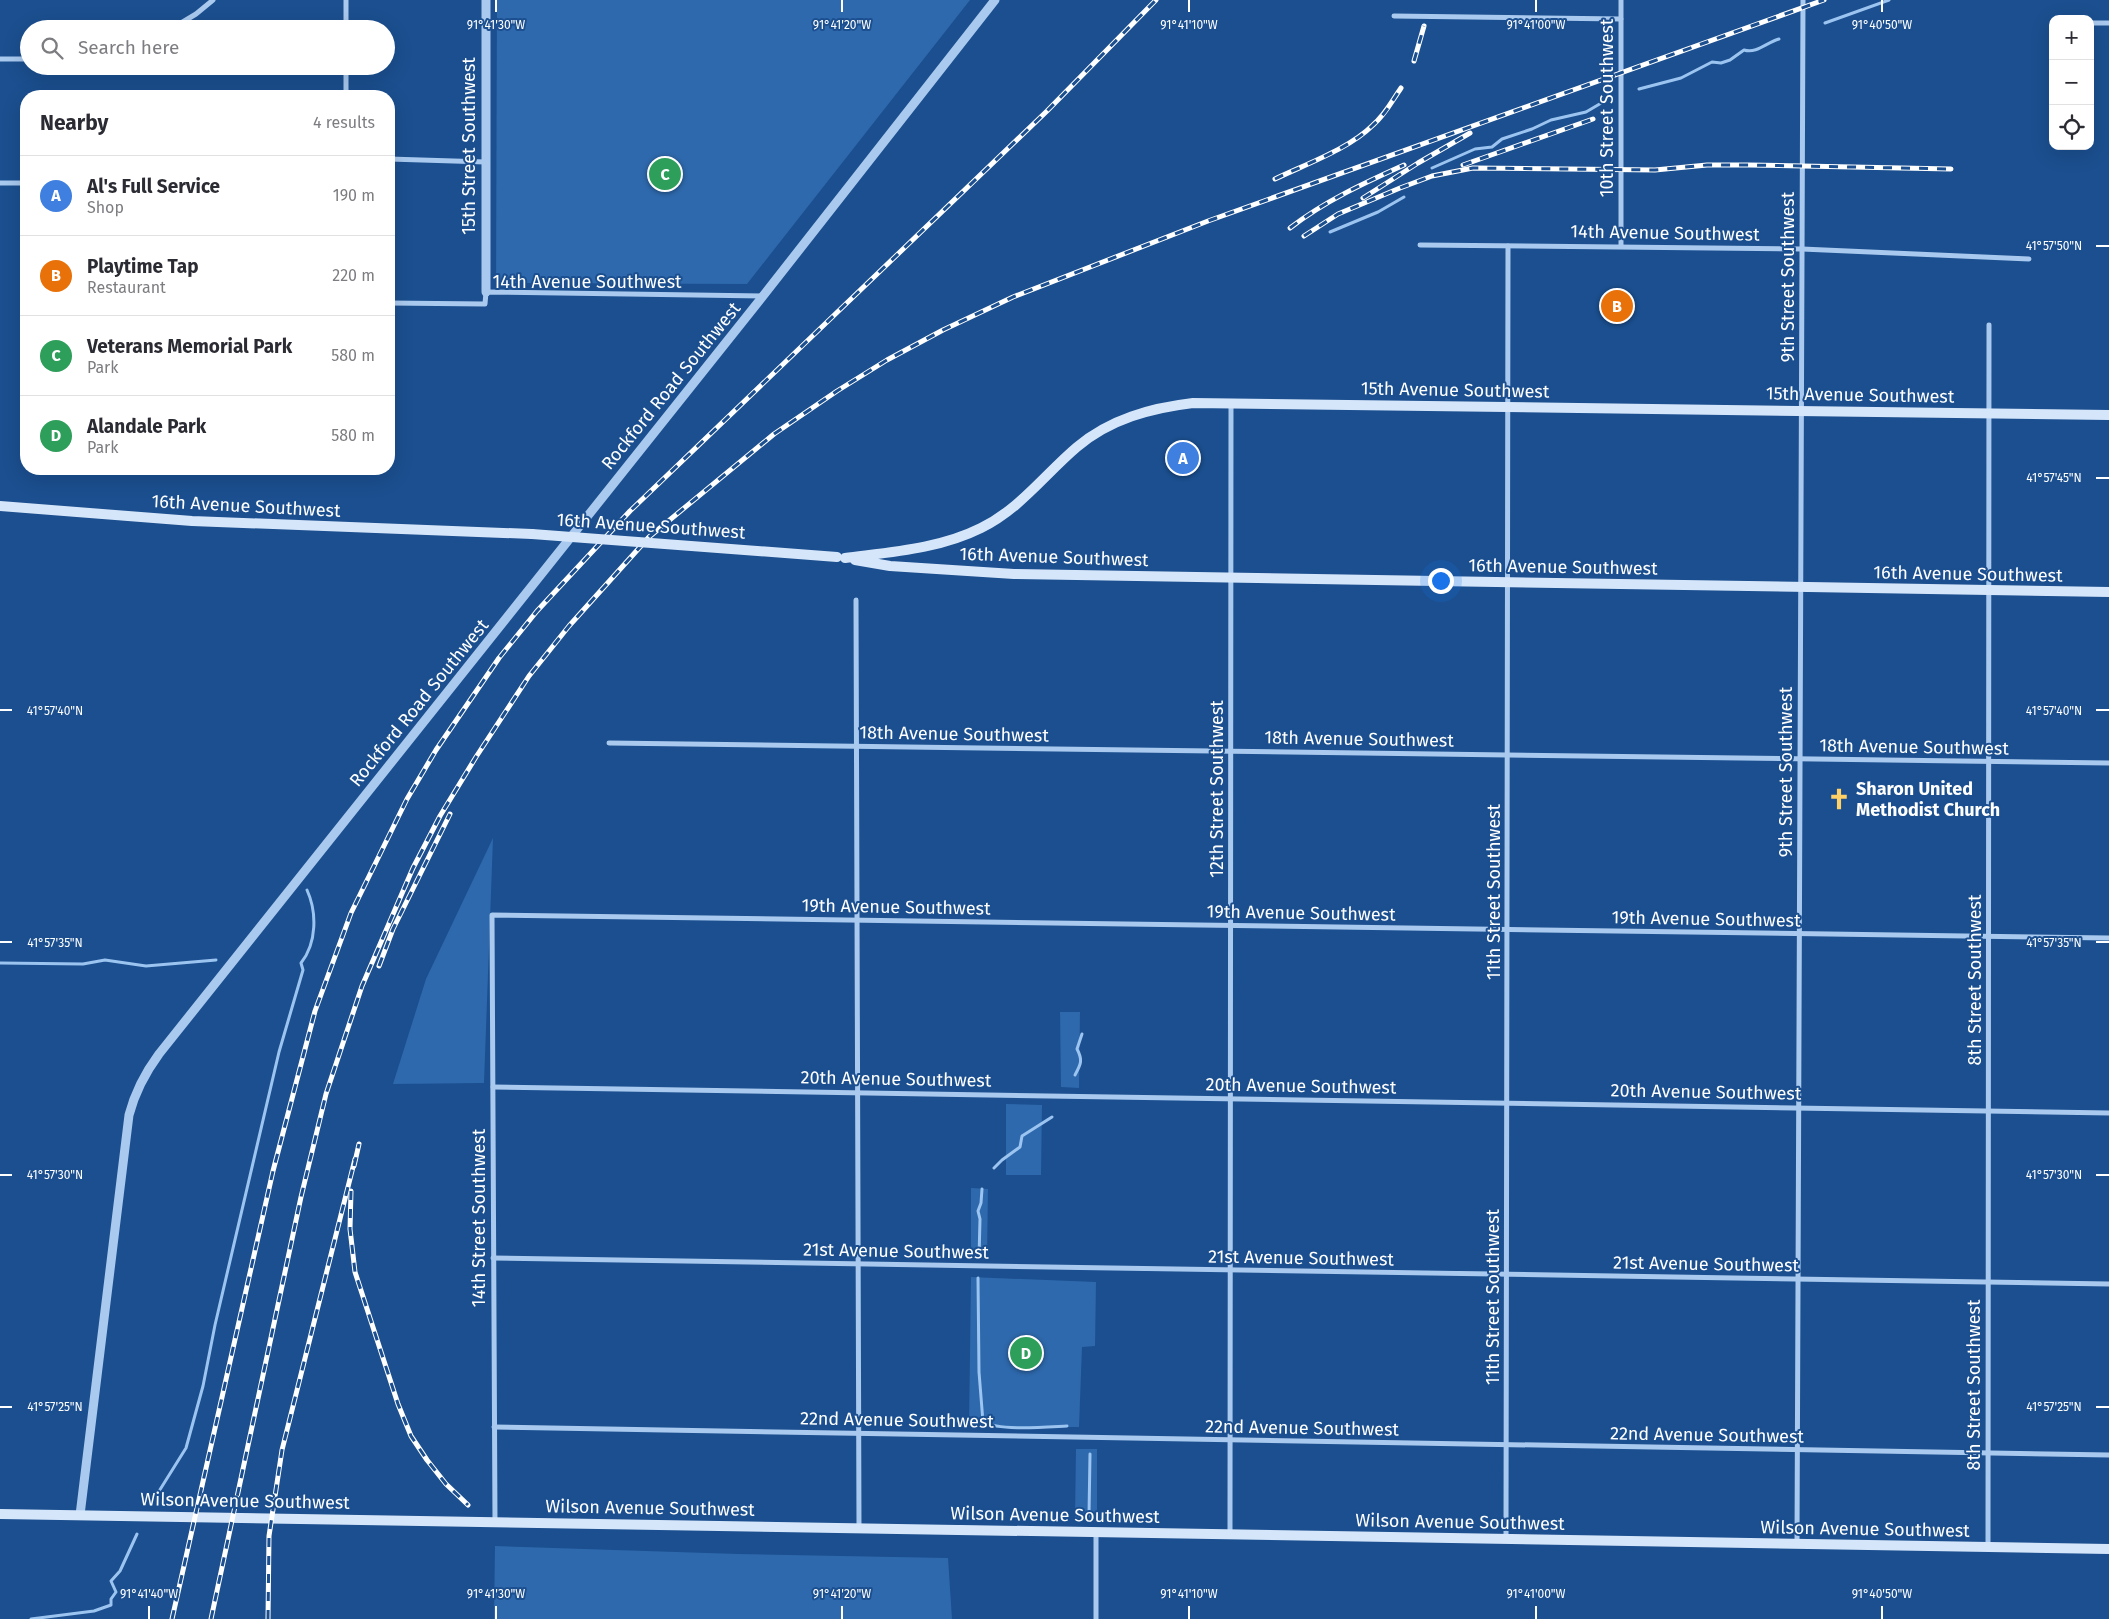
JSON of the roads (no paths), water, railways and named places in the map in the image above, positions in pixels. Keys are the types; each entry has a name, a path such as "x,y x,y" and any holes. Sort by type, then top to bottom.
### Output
{"main road":[{"name":"15th Avenue Southwest","path":"841,557 943,543 982,528 1016,506 1078,446 1109,426 1133,414 1166,406 1192,403 2109,415"},
{"name":"16th Avenue Southwest","path":"0,506 192,521 532,534 841,557 890,566 949,571 1231,578 2109,592"},
{"name":"Wilson Avenue Southwest","path":"0,1514 2109,1549"}],"street":[{"path":"186,20 213,0"},
{"path":"346,0 346,20"},
{"name":"15th Street Southwest","path":"486,0 486,292"},
{"name":"Rockford Road Southwest","path":"80,1515 128,1115 144,1075 763,296 995,0"},
{"name":"10th Street Southwest","path":"1620,246 1622,0"},
{"name":"9th Street Southwest","path":"1797,1544 1803,0"},
{"path":"1394,16 1621,19"},
{"path":"2094,23 2109,23"},
{"path":"0,59 20,59"},
{"path":"346,75 346,90"},
{"path":"395,159 486,162"},
{"path":"0,183 20,183"},
{"name":"14th Avenue Southwest","path":"1420,245 1802,249 2029,259"},
{"name":"11th Street Southwest","path":"1506,1539 1508,246"},
{"name":"14th Avenue Southwest","path":"395,303 485,304 486,292 763,296"},
{"name":"8th Street Southwest","path":"1988,1547 1989,325"},
{"name":"12th Street Southwest","path":"1230,1534 1231,404"},
{"path":"856,600 859,1528"},
{"name":"18th Avenue Southwest","path":"608,743 2109,763"},
{"name":"19th Avenue Southwest","path":"492,915 2109,938"},
{"name":"14th Street Southwest","path":"492,915 495,1521"},
{"name":"20th Avenue Southwest","path":"493,1087 2109,1112"},
{"name":"21st Avenue Southwest","path":"493,1258 2109,1284"},
{"name":"22nd Avenue Southwest","path":"494,1427 2109,1455"},
{"path":"1096,1532 1096,1619"}],"waterway":[{"path":"1825,23 1889,0"},
{"path":"1639,89 1681,78 1712,62 1721,63 1730,60 1744,50 1758,49 1779,39"},
{"path":"1432,168 1475,149 1492,147 1502,139 1532,129 1551,120 1586,112 1603,102"},
{"path":"1330,232 1378,212 1404,197"},
{"path":"156,1496 186,1448 203,1386 215,1325 279,1052 303,970 301,963 313,937 313,908 307,890"},
{"path":"0,963 83,964 105,960 146,966 216,960"},
{"path":"1075,1075 1079,1068 1080,1056 1077,1049 1082,1034"},
{"path":"994,1168 1020,1147 1022,1136 1052,1117"},
{"path":"979,1258 980,1219 978,1211 981,1203 982,1189"},
{"path":"978,1278 979,1372 983,1422 1000,1427 1035,1428 1067,1426"},
{"path":"1089,1515 1090,1454"},
{"path":"31,1619 94,1611 111,1605 111,1599 116,1592 111,1581 120,1571 137,1534"}],"railway":[{"path":"172,1619 273,1171 315,1011 351,913 407,799 436,750 499,658 537,611 630,511 1047,111 1156,0"},
{"path":"211,1619 301,1197 326,1094 362,986 413,868 440,816 476,757 529,676 569,626 649,537 774,434 837,391 887,360 943,330 1013,297 1208,221 1824,0"},
{"path":"1414,61 1424,26"},
{"path":"1275,179 1340,149 1363,134 1381,117 1401,88"},
{"path":"1463,165 1593,119"},
{"path":"1363,198 1470,133"},
{"path":"1290,228 1331,201 1404,165"},
{"path":"1304,236 1338,214 1400,188 1432,176 1473,168 1655,170 1707,165 1749,165 1951,169"},
{"path":"379,966 393,929 450,814"},
{"path":"354,1166 359,1144"},
{"path":"268,1619 269,1536 282,1450 355,1159"},
{"path":"351,1191 350,1229 355,1272 398,1404 411,1436 427,1460 446,1484 468,1505"}],"place":[{"name":"Veterans Memorial Park","path":"665,174"},
{"name":"Playtime Tap","path":"1617,306"},
{"name":"Al's Full Service","path":"1183,458"},
{"name":"Sharon United Methodist Church","path":"1839,799"},
{"name":"Alandale Park","path":"1026,1353"}]}
